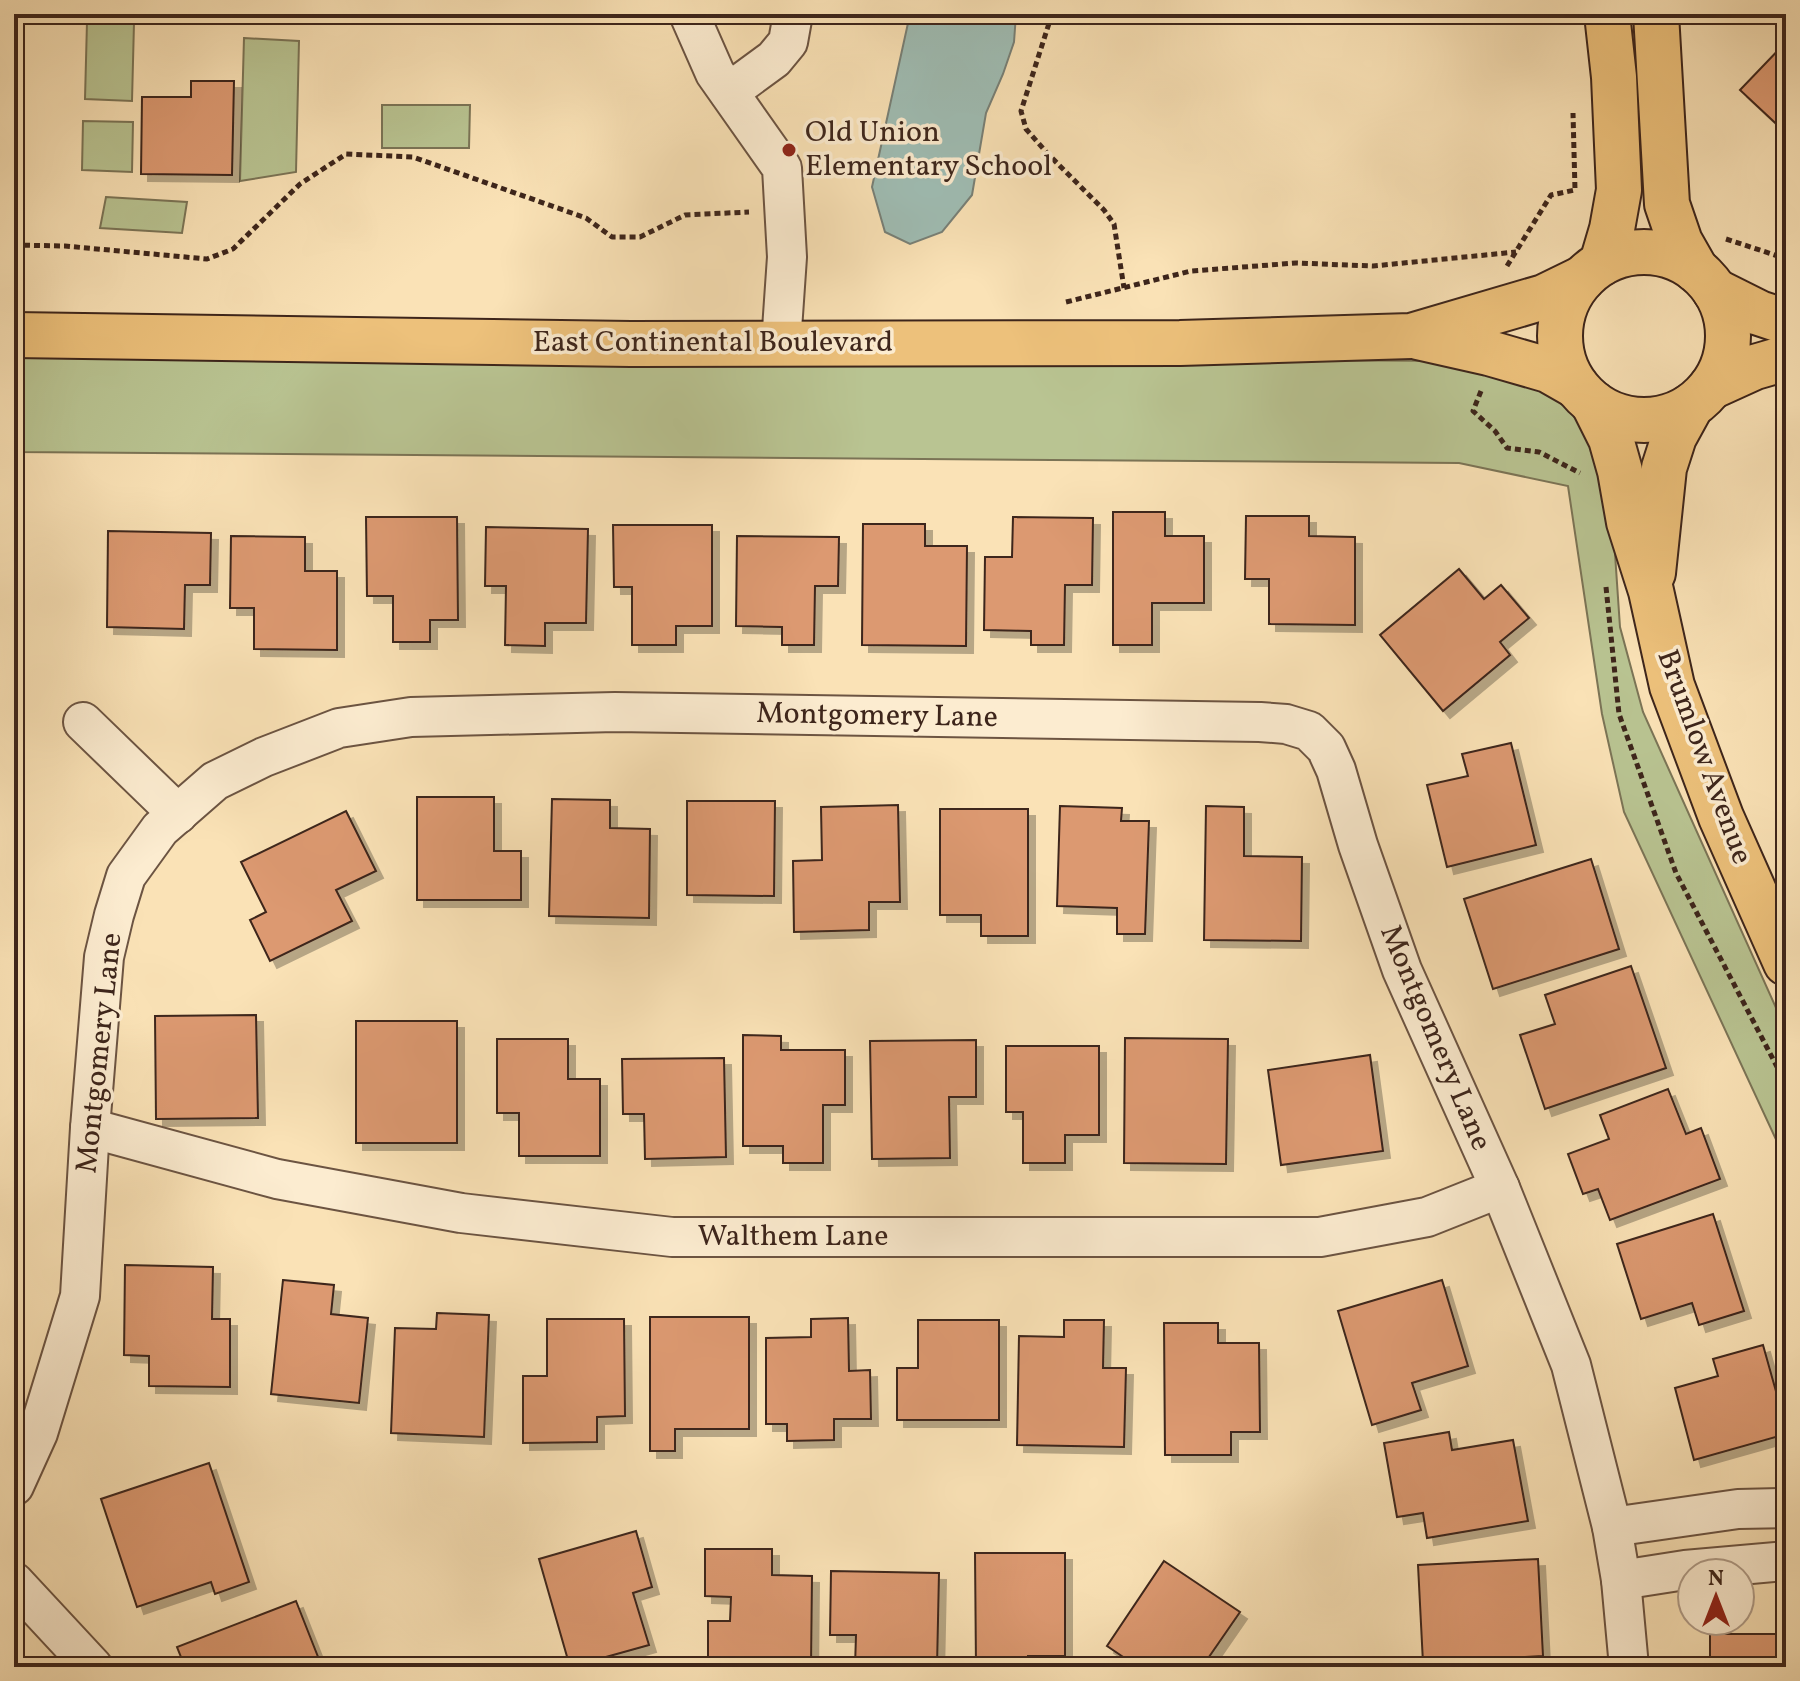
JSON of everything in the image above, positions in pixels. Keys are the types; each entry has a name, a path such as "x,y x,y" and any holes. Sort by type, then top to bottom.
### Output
{"main road":[{"path":"1607,14 1614,77 1619,190 1612,229 1593,271 1567,303 1560,331 1563,360 1584,394 1616,415 1642,420 1668,417 1755,367 1786,358"},
{"path":"1656,14 1667,204 1680,242 1710,265 1759,313 1786,322"},
{"path":"1593,271 1625,254 1650,252 1710,265"},
{"path":"1701,397 1723,364 1728,340 1725,314 1710,265"},
{"name":"East Continental Boulevard","path":"1411,336 1544,297 1593,271"},
{"name":"East Continental Boulevard","path":"14,335 631,344 1180,343 1411,336 1548,370 1584,394"},
{"name":"Brumlow Avenue","path":"1584,394 1611,439 1629,522 1651,591 1672,686 1721,817 1786,963"},
{"name":"Brumlow Avenue","path":"1651,591 1664,468 1674,437 1701,397"}],"street":[{"path":"689,14 715,73 782,168 787,257 781,344"},
{"path":"729,92 774,59 788,42 793,14"},
{"name":"Montgomery Lane","path":"14,1486 38,1433 80,1296 104,957 114,915 126,876 160,829 215,781 264,757 339,728 411,717 615,712 1286,724 1309,731 1326,748 1336,770 1358,845 1402,970 1500,1188 1571,1365 1612,1527 1621,1580 1629,1667"},
{"path":"83,722 178,814"},
{"name":"Walthem Lane","path":"90,1128 293,1182 461,1213 672,1237 1320,1237 1427,1217 1500,1188"},
{"path":"1612,1527 1738,1509 1786,1508"},
{"path":"1621,1580 1685,1570 1786,1561"},
{"path":"14,1582 93,1667"}],"path":[{"path":"1052,14 1021,111 1026,129 1114,224 1124,288"},
{"path":"1503,273 1551,195 1575,190 1573,112"},
{"path":"14,245 65,246 207,259 233,249 300,184 346,154 413,157 586,218 612,237 640,237 685,215 752,212 757,218"},
{"path":"1710,265 1728,241 1786,256"},
{"path":"1055,304 1191,271 1296,263 1373,266 1516,252"},
{"path":"1473,411 1495,431 1507,448 1539,452 1583,475"},
{"path":"1606,587 1619,714 1676,873 1786,1084"}],"green space":[{"path":"87,22 134,23 132,101 85,99"},
{"path":"244,38 299,41 296,172 240,181"},
{"path":"382,105 470,105 469,148 382,148"},
{"path":"83,121 133,122 132,172 82,170"},
{"path":"106,197 187,202 182,233 100,228"},
{"path":"14,353 1465,361 1537,381 1580,412 1610,480 1620,627 1643,712 1786,1030 1786,1161 1624,812 1602,714 1568,486 1459,463 14,452"}],"water":[{"path":"910,14 1016,14 1014,42 986,113 972,195 942,232 910,244 885,232 872,187"}],"building":[{"path":"1786,42 1786,133 1740,90"},
{"path":"191,81 234,81 232,175 141,174 142,97 191,97"},
{"path":"1113,512 1165,512 1165,536 1204,536 1204,603 1152,603 1152,645 1113,645"},
{"path":"1246,516 1309,516 1309,536 1355,537 1355,625 1269,624 1269,579 1245,579"},
{"path":"366,517 457,517 458,620 430,620 430,642 393,642 393,596 367,596"},
{"path":"1013,517 1093,518 1092,585 1065,585 1064,645 1031,645 1031,631 984,630 985,557 1012,557"},
{"path":"863,524 925,524 925,546 967,546 966,646 862,645"},
{"path":"613,525 712,525 712,626 676,626 676,645 632,645 632,587 614,587"},
{"path":"486,527 588,529 586,623 545,623 545,646 505,645 506,586 485,586"},
{"path":"108,531 211,533 210,585 185,585 184,629 107,627"},
{"path":"231,536 305,537 305,571 337,571 337,650 254,649 254,608 230,608"},
{"path":"737,536 839,537 838,586 815,586 814,645 782,645 782,627 736,626"},
{"path":"1459,569 1484,599 1501,585 1529,618 1500,642 1510,655 1443,711 1380,635"},
{"path":"1511,743 1536,845 1447,867 1427,785 1468,776 1462,754"},
{"path":"417,797 494,797 494,851 521,851 521,900 417,900"},
{"path":"552,799 610,800 610,828 650,829 649,918 549,916"},
{"path":"687,801 775,801 774,896 687,895"},
{"path":"898,805 900,902 869,902 869,930 794,932 793,861 822,860 821,807"},
{"path":"1060,806 1122,808 1121,821 1149,821 1145,934 1117,934 1117,908 1057,906"},
{"path":"1206,806 1244,807 1244,856 1302,857 1301,941 1204,940"},
{"path":"940,809 1028,809 1028,936 981,936 981,915 940,915"},
{"path":"346,811 376,871 336,890 352,921 270,961 250,920 266,912 241,862"},
{"path":"1591,859 1619,949 1493,989 1464,899"},
{"path":"1631,966 1666,1068 1545,1109 1520,1035 1555,1024 1545,995"},
{"path":"256,1015 258,1118 156,1119 155,1016"},
{"path":"356,1021 457,1021 457,1143 356,1143"},
{"path":"743,1035 781,1036 781,1050 845,1050 845,1105 823,1105 823,1163 783,1163 783,1146 743,1146"},
{"path":"1125,1038 1228,1039 1226,1164 1124,1163"},
{"path":"497,1039 568,1039 568,1079 600,1079 600,1156 519,1156 519,1113 497,1113"},
{"path":"976,1040 976,1097 949,1097 950,1158 872,1159 870,1041"},
{"path":"1006,1046 1099,1046 1099,1135 1065,1135 1065,1163 1023,1163 1023,1112 1006,1112"},
{"path":"1370,1055 1383,1151 1281,1165 1268,1070"},
{"path":"724,1058 726,1157 645,1159 644,1114 623,1114 622,1059"},
{"path":"1668,1089 1686,1134 1701,1128 1720,1179 1610,1220 1598,1189 1583,1194 1568,1154 1609,1139 1600,1115"},
{"path":"1713,1214 1744,1311 1699,1325 1692,1303 1641,1319 1617,1244"},
{"path":"125,1265 213,1267 212,1319 230,1319 230,1387 149,1386 149,1356 124,1355"},
{"path":"283,1280 334,1285 331,1314 368,1318 359,1403 271,1394"},
{"path":"1442,1280 1468,1366 1412,1383 1421,1410 1372,1425 1338,1311"},
{"path":"437,1313 489,1315 484,1437 391,1433 395,1328 436,1329"},
{"path":"650,1317 749,1317 749,1429 675,1429 675,1451 650,1451"},
{"path":"848,1318 849,1371 870,1370 871,1419 834,1419 834,1440 787,1441 787,1424 766,1424 766,1338 811,1337 811,1319"},
{"path":"547,1319 624,1319 625,1416 597,1417 597,1442 523,1443 523,1376 547,1376"},
{"path":"918,1320 999,1320 999,1420 897,1420 897,1368 918,1368"},
{"path":"1064,1320 1104,1320 1103,1368 1126,1368 1124,1447 1017,1445 1019,1336 1064,1337"},
{"path":"1164,1323 1218,1323 1218,1343 1259,1343 1260,1432 1231,1432 1231,1455 1165,1455"},
{"path":"1763,1345 1786,1434 1694,1460 1675,1388 1718,1376 1713,1359"},
{"path":"1449,1432 1452,1450 1513,1440 1528,1521 1427,1538 1423,1513 1397,1517 1384,1443"},
{"path":"209,1463 249,1582 215,1594 211,1582 137,1607 101,1499"},
{"path":"636,1531 652,1587 633,1593 649,1645 570,1667 539,1559"},
{"path":"705,1549 772,1549 772,1575 812,1576 811,1667 708,1667 708,1621 730,1621 731,1597 705,1596"},
{"path":"975,1553 1065,1553 1065,1656 1028,1656 1028,1667 976,1667"},
{"path":"1538,1559 1543,1656 1423,1663 1418,1565"},
{"path":"1164,1561 1240,1612 1202,1667 1138,1667 1107,1646"},
{"path":"831,1571 939,1573 937,1667 855,1667 856,1635 830,1635"},
{"path":"296,1601 322,1667 185,1667 177,1647"},
{"path":"1786,1634 1786,1667 1710,1667 1710,1637"}],"place":[{"name":"Old Union Elementary School","path":"789,150"}]}
